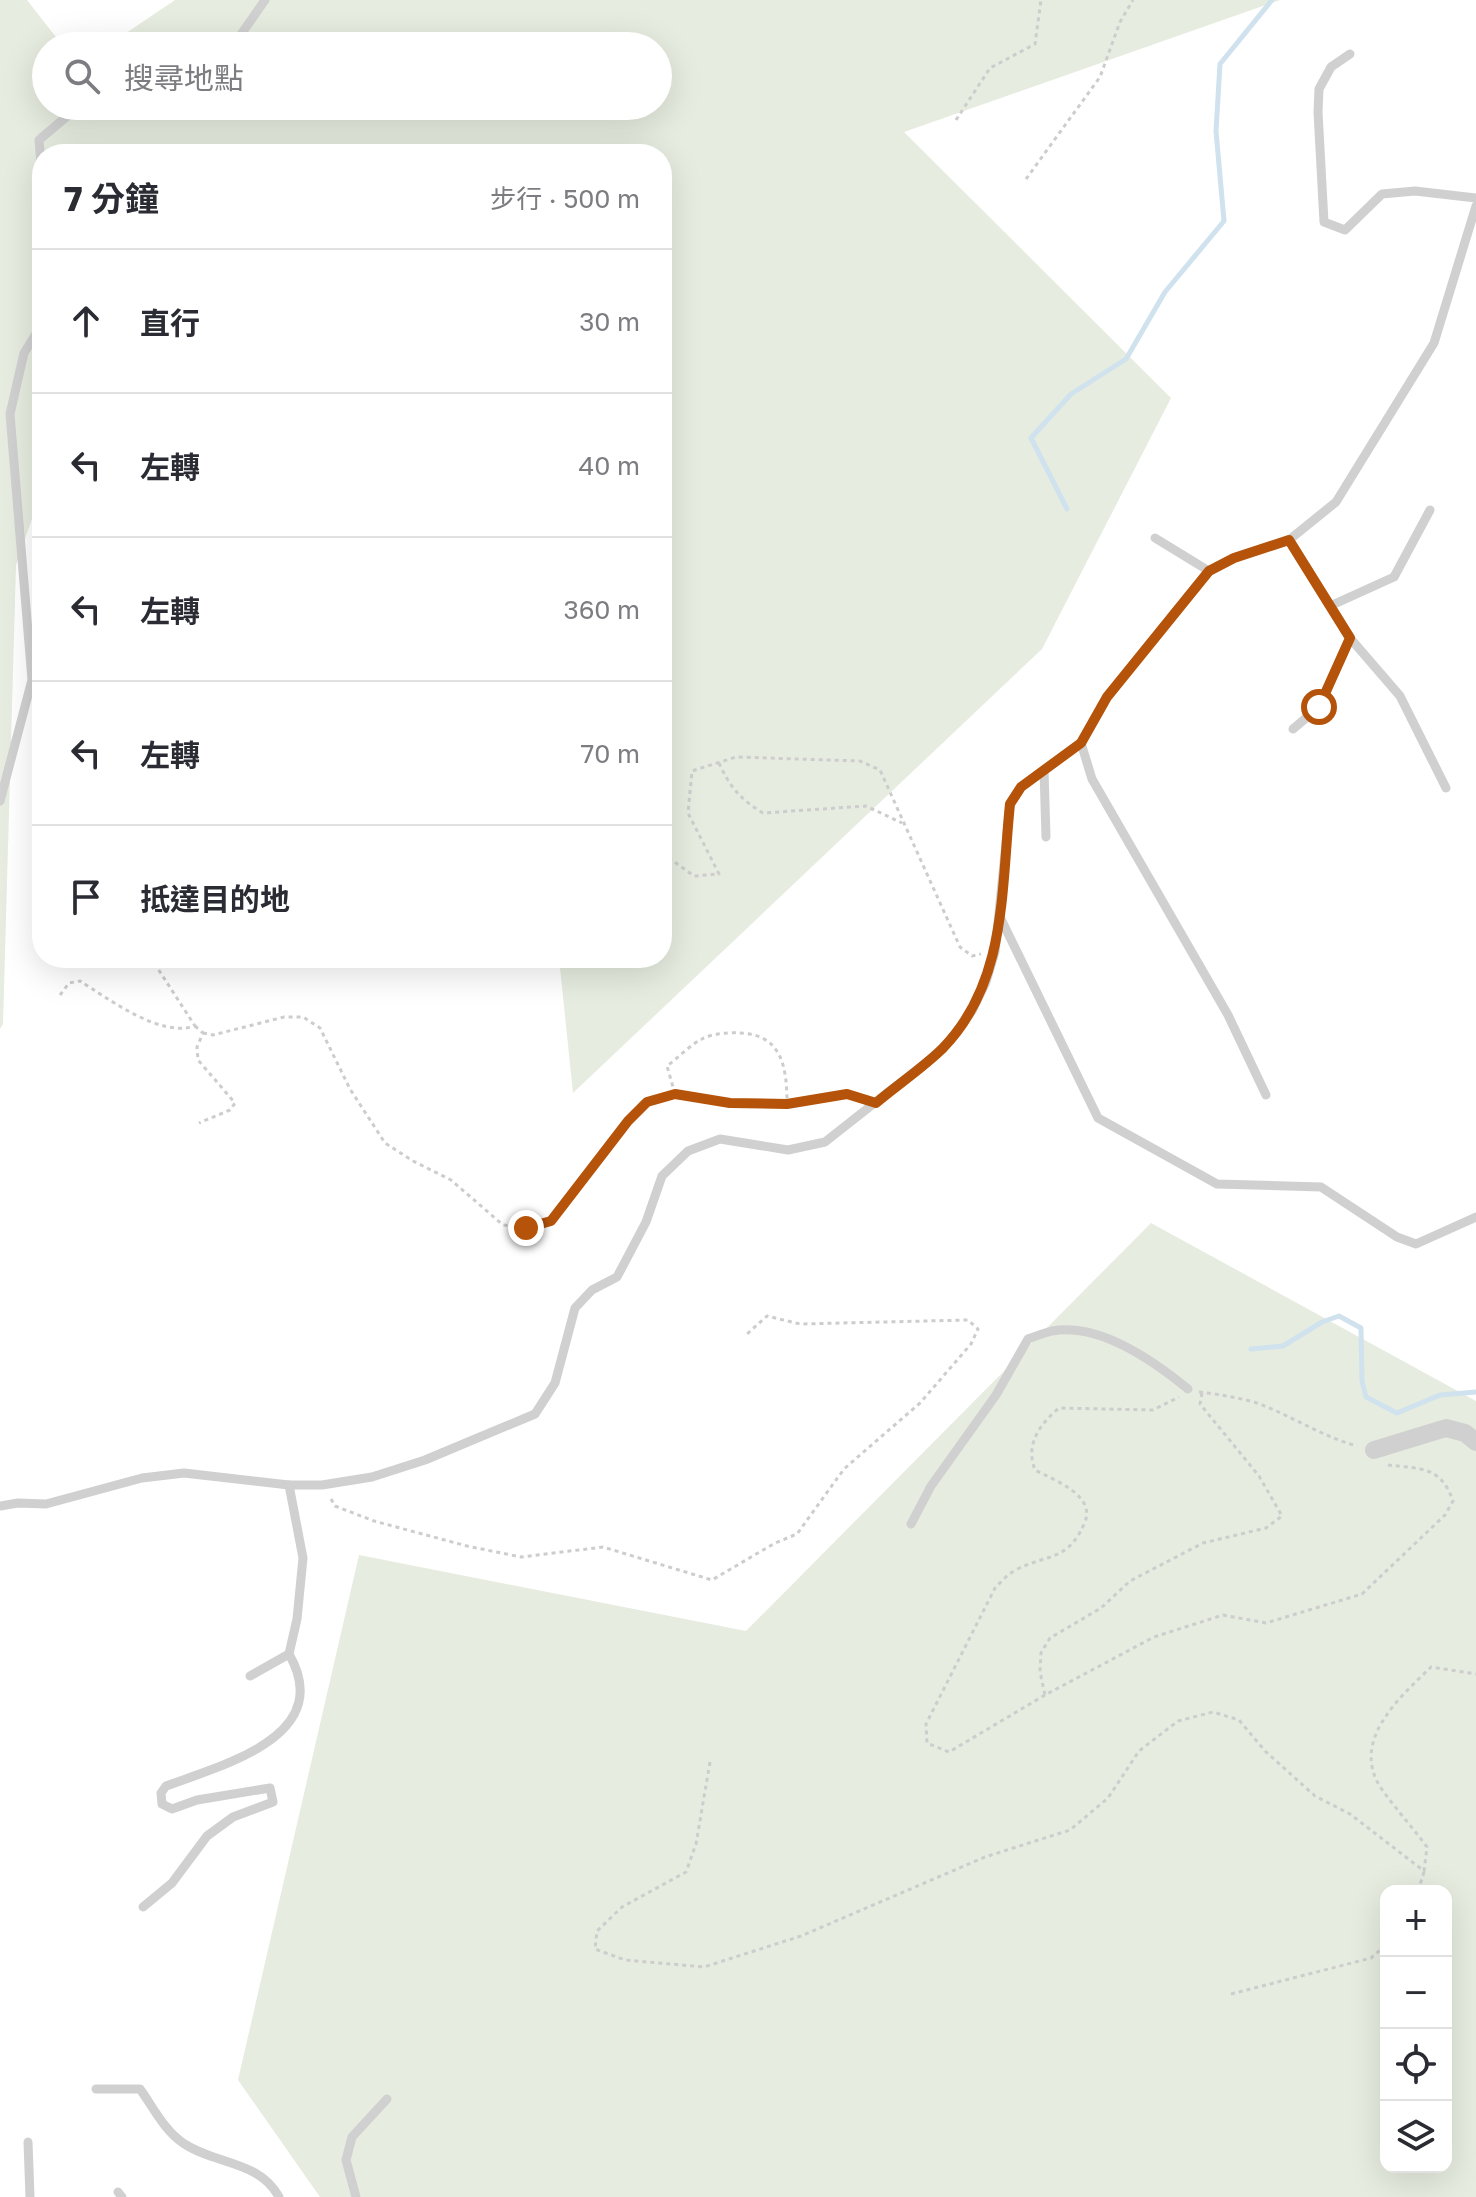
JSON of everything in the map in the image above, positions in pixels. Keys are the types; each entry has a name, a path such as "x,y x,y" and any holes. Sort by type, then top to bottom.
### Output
{"street":[{"path":"1374,1450 1446,1428 1465,1433 1476,1442"}],"lane":[{"path":"243,32 265,0"},
{"path":"1350,54 1331,67 1319,89 1324,222 1345,230 1382,194 1415,191 1476,198"},
{"path":"39,144 39,140 63,120"},
{"path":"0,1506 46,1504 142,1478 184,1473 289,1485 322,1485 372,1477 425,1460 535,1414 555,1383 575,1308 592,1290 617,1277 646,1222 662,1176 688,1151 720,1139 788,1150 825,1142 943,1049 972,1011 986,982 995,952 1010,804 1021,787 1081,743 1107,697 1209,571 1234,558 1289,540 1336,502 1434,343 1476,206"},
{"path":"0,801 32,680 10,414 24,353 32,340"},
{"path":"1330,606 1394,577 1430,510"},
{"path":"1155,538 1209,571"},
{"path":"1289,540 1350,638 1400,696 1446,788"},
{"path":"1293,729 1319,707 1350,638"},
{"path":"1081,743 1092,779 1228,1015 1266,1095"},
{"path":"1044,770 1046,837"},
{"path":"998,914 1098,1118 1217,1184 1321,1187 1397,1237 1416,1244 1476,1217"},
{"path":"911,1524 931,1486 996,1395 1028,1339 1053,1331 1075,1330 1121,1344 1162,1367 1188,1389"},
{"path":"143,1907 172,1883 207,1836 233,1817 273,1802 270,1788 197,1800 172,1809 162,1804 161,1793 166,1786 239,1759 286,1728 302,1693 297,1667 289,1654 297,1619 303,1558 289,1485"},
{"path":"250,1676 289,1654"},
{"path":"96,2089 140,2089 169,2130 184,2144 258,2172 272,2184 279,2197"},
{"path":"356,2197 346,2160 352,2137 387,2099"},
{"path":"28,2142 30,2197"}],"path":[{"path":"956,120 990,68 1035,44 1041,0"},
{"path":"1026,179 1100,77 1120,22 1133,0"},
{"path":"672,860 694,876 719,874 688,813 692,771 736,757 860,761 880,770 960,947 972,956 995,952"},
{"path":"719,763 728,784 748,804 763,813 866,806 905,824"},
{"path":"157,968 195,1026 203,1033 213,1035 284,1017 303,1017 320,1028 350,1089 385,1143 451,1180 503,1225 526,1228 551,1221 628,1121 647,1102 675,1094 730,1103 787,1104 847,1094 876,1103"},
{"path":"60,995 69,983 80,981 146,1020 172,1028 195,1026"},
{"path":"675,1094 667,1066 703,1039 732,1032 755,1033 776,1047 787,1077 787,1104"},
{"path":"199,1123 230,1110 235,1103 228,1091 198,1060 197,1047 203,1033"},
{"path":"322,1485 335,1506 374,1521 467,1546 521,1557 603,1547 712,1580 775,1543 797,1534 844,1469 920,1403 971,1344 978,1329 968,1320 800,1324 767,1316 747,1334"},
{"path":"1188,1389 1202,1393 1215,1392 1256,1403 1330,1439 1374,1450 1384,1464 1427,1470 1447,1483 1453,1501 1445,1515 1362,1594 1266,1623 1223,1615 1154,1637 1045,1695 949,1752 927,1743 926,1724 995,1588 1013,1572 1059,1554 1075,1544 1087,1519 1084,1502 1078,1496 1035,1470 1030,1457 1040,1424 1059,1408 1153,1410 1188,1389"},
{"path":"1045,1695 1040,1672 1041,1653 1050,1638 1101,1608 1130,1581 1203,1543 1266,1528 1282,1516 1259,1476 1200,1404 1202,1393"},
{"path":"1420,1885 1427,1847 1379,1786 1370,1760 1375,1731 1405,1693 1431,1667 1476,1674"},
{"path":"710,1762 696,1844 686,1872 622,1907 597,1931 595,1949 625,1960 704,1967 801,1936 985,1857 1070,1830 1108,1798 1139,1751 1178,1721 1213,1712 1239,1720 1265,1751 1315,1796 1350,1814 1424,1871"},
{"path":"1231,1994 1371,1958 1380,1950"}],"shaded area":[{"path":"0,0 27,0 52,32 32,32 32,120 672,120 672,32 128,32 175,0 1280,0 904,132 1171,398 1042,649 573,1093 560,968 672,968 672,144 32,144 32,519 16,565 3,1024 0,1029"},
{"path":"1151,1223 1476,1401 1476,2197 320,2197 238,2080 359,1555 746,1631"}],"waterway":[{"path":"1067,509 1031,438 1071,394 1126,359 1165,292 1224,221 1216,131 1220,64 1272,0"},
{"path":"1251,1349 1283,1346 1322,1322 1339,1316 1361,1328 1362,1381 1366,1397 1397,1413 1440,1395 1476,1392"}],"route":[{"path":"526,1228 551,1221 628,1121 647,1102 675,1094 730,1103 787,1104 847,1094 876,1103 943,1049 972,1011 986,982 995,952 1010,804 1021,787 1081,743 1107,697 1209,571 1262,547 1289,540 1350,638 1319,707"}]}
